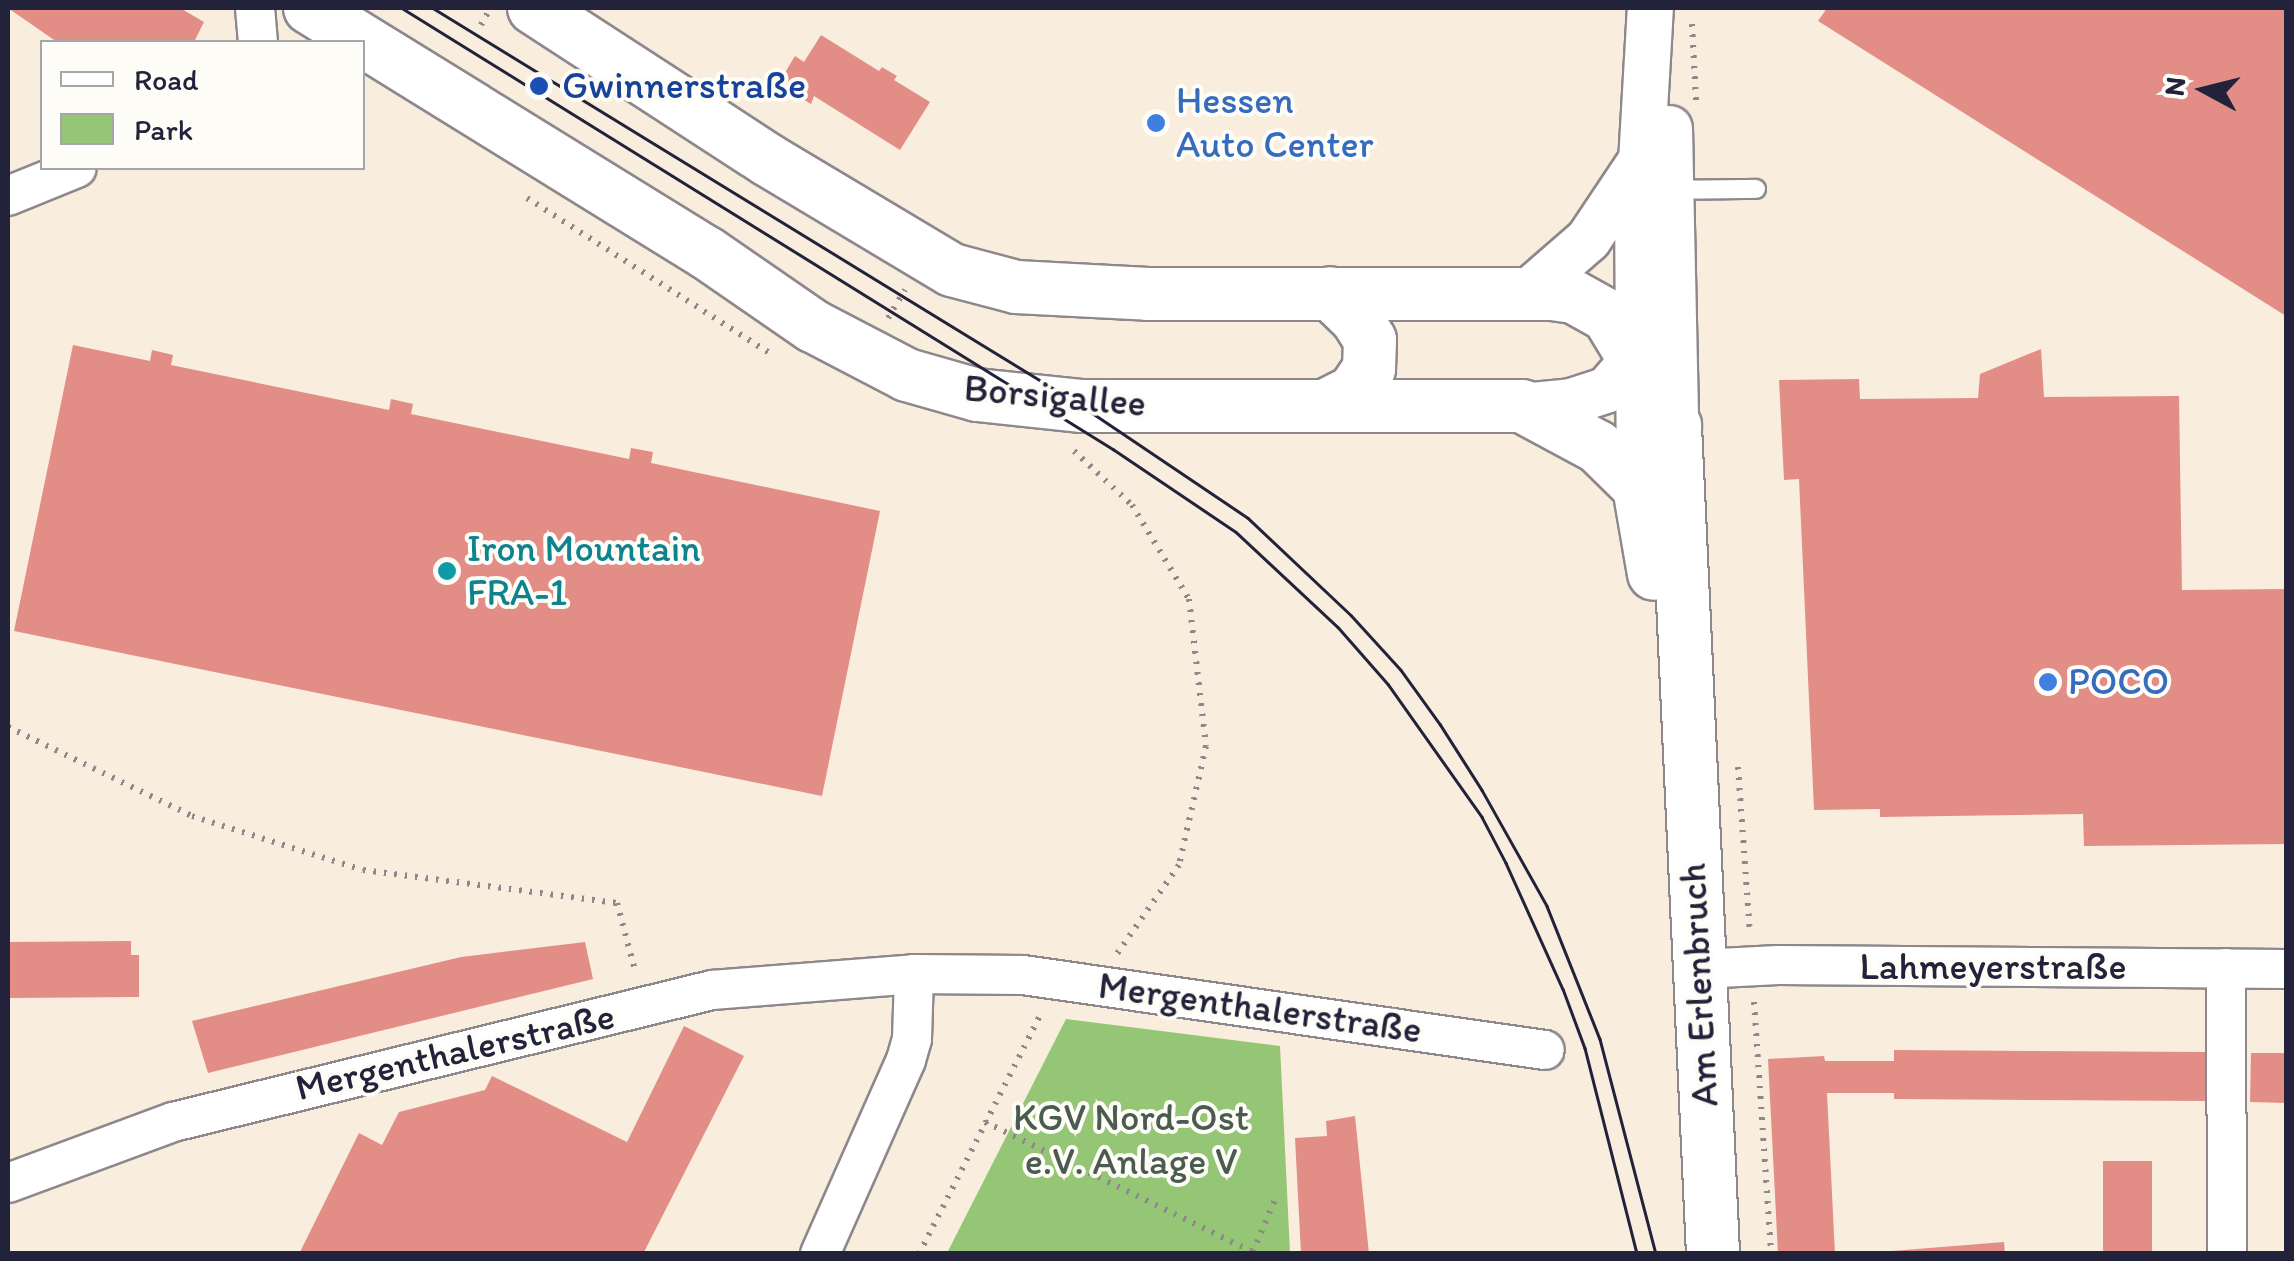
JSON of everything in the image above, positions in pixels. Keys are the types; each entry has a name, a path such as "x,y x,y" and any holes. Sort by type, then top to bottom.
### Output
{"main road":[{"name":"Borsigallee","path":"310,8 350,40"},
{"path":"510,10 952,270 1016,287 1148,294 1526,293 1586,302 1619,329 1675,426"},
{"name":"Borsigallee","path":"382,65 706,252 812,326 907,375 976,394 1082,406 1522,406 1598,446 1639,488"},
{"path":"1327,405 1354,391 1370,368 1370,340 1357,319 1330,293"},
{"name":"Am Erlenbruch","path":"1675,426 1713,1254"},
{"name":"Am Erlenbruch","path":"1639,488 1662,621 1686,717"}],"street":[{"path":"255,8 258,40"},
{"path":"1639,488 1637,231 1650,8"},
{"path":"1665,8 1675,426"},
{"path":"1526,293 1588,239 1644,153"},
{"path":"8,196 72,170"},
{"path":"1522,406 1572,401 1607,389 1636,358 1672,296"},
{"path":"2226,968 2227,1254"},
{"name":"Lahmeyerstraße","path":"1700,969 2286,969"},
{"path":"820,1254 906,1060 912,1038 914,974"},
{"name":"Mergenthalerstraße","path":"8,1183 189,1118 712,990 914,974 1078,981 1545,1050"}],"lane":[{"path":"1672,190 1756,188"}],"path":[{"path":"481,25 510,10"},
{"path":"885,324 910,282"},
{"path":"919,1254 986,1122 1078,981 1179,866 1206,746 1189,599 1132,505 1065,442"},
{"path":"8,727 192,816 362,870 617,903 645,1006"},
{"path":"1752,966 1770,1254"},
{"path":"986,1122 1253,1252 1276,1197"}],"green space":[{"name":"KGV Nord-Ost e.V. Anlage V","path":"1066,1019 1280,1046 1290,1253 947,1253"}],"building":[{"path":"8,8 180,8 204,22 195,40 54,40"},
{"path":"1827,8 2286,8 2286,316 1818,21"},
{"path":"821,35 879,71 882,67 897,76 894,80 930,102 900,150 814,96 811,104 778,84 795,56 804,62"},
{"name":"Iron Mountain FRA-1","path":"73,345 150,361 152,350 173,355 171,365 389,410 391,399 413,404 411,414 629,459 631,448 653,452 651,463 880,511 822,796 14,631"},
{"name":"POCO","path":"2041,349 2044,397 2179,396 2182,590 2286,589 2286,844 2084,846 2083,814 1880,817 1880,809 1814,810 1799,479 1784,480 1779,380 1859,379 1860,399 1978,398 1980,374"},
{"path":"131,941 131,955 139,955 139,997 8,998 8,942"},
{"path":"585,942 593,979 208,1073 192,1021 461,957"},
{"path":"684,1026 744,1056 643,1254 299,1254 359,1133 382,1145 399,1112 485,1090 492,1076 627,1142"},
{"path":"1894,1050 2208,1052 2207,1101 1894,1099 1894,1093 1827,1093 1835,1254 1778,1254 1768,1059 1824,1056 1825,1061 1894,1061"},
{"path":"2251,1053 2286,1053 2286,1103 2250,1102"},
{"path":"1355,1116 1369,1254 1301,1254 1295,1138 1327,1136 1326,1121"},
{"path":"2103,1161 2152,1161 2152,1254 2103,1254"},
{"path":"2004,1242 2005,1254 1892,1254 1892,1251"}],"tram line":[{"path":"402,8 1113,449 1236,532 1338,627 1388,684 1482,817 1506,863 1585,1048 1637,1254"},
{"path":"433,8 1082,406 1248,518 1351,615 1401,670 1440,724 1547,906 1600,1039 1656,1254"}],"place":[{"name":"Gwinnerstraße","path":"539,86"},
{"name":"Hessen Auto Center","path":"1156,123"},
{"name":"Iron Mountain FRA-1","path":"447,571"},
{"name":"POCO","path":"2048,682"}]}
